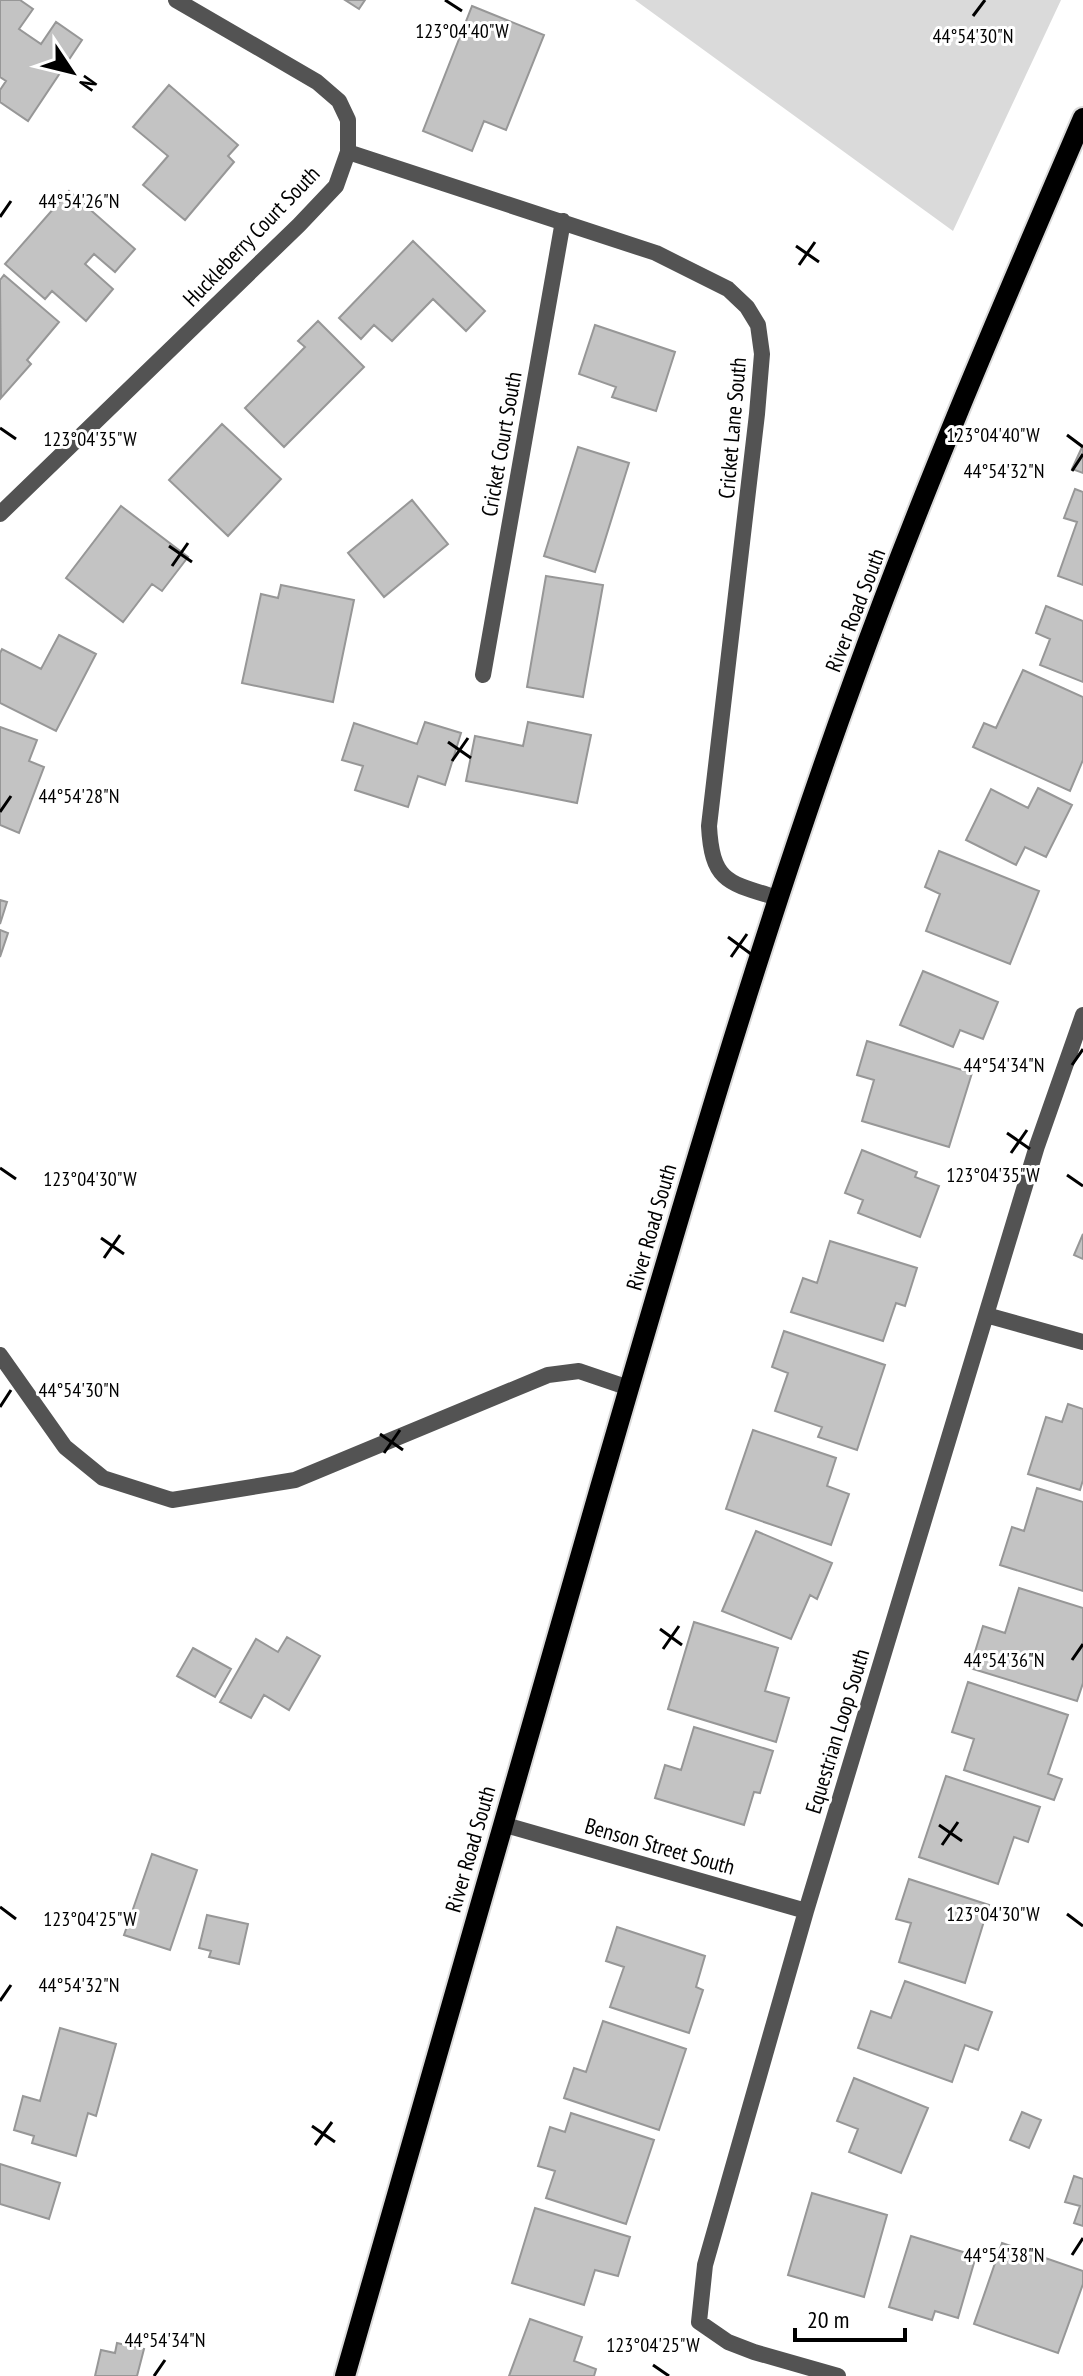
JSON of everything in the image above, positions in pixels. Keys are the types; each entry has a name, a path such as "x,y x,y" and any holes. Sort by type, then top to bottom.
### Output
{"main road":[{"name":"River Road South","path":"345,2376 692,1172 778,898 889,586 1083,118"}],"street":[{"name":"Huckleberry Court South","path":"0,514 299,225 336,186 348,152 348,120 339,101 317,82 176,0"},
{"name":"Cricket Lane South","path":"348,152 656,253 728,289 747,307 758,325 762,354 757,414 709,826 711,854 722,876 740,886 778,898"},
{"name":"Cricket Court South","path":"483,675 563,221"},
{"name":"Equestrian Loop South","path":"838,2376 728,2342 699,2322 705,2265 806,1911 1037,1146 1083,1015"},
{"path":"986,1315 1083,1342"},
{"path":"0,1355 65,1447 103,1478 172,1500 295,1480 548,1375 579,1371 629,1388"},
{"name":"Benson Street South","path":"502,1824 806,1911"}],"shaded area":[{"path":"635,0 1061,0 953,231"}],"building":[{"path":"0,0 20,0 33,9 19,29 41,44 56,22 82,40 28,121 0,102 0,90 6,81 0,77"},
{"path":"345,0 365,0 359,9"},
{"path":"472,6 544,35 506,130 484,121 472,151 423,131"},
{"path":"169,85 238,145 228,156 234,162 185,220 143,185 168,156 133,127"},
{"path":"69,191 135,249 115,272 94,254 85,264 113,289 86,321 52,291 45,299 5,264"},
{"path":"413,241 485,311 466,331 433,299 392,341 374,325 361,339 339,318"},
{"path":"4,275 59,322 27,360 31,364 1,398 0,280"},
{"path":"318,321 364,367 284,447 245,408 305,347 298,341"},
{"path":"595,325 675,352 656,411 612,397 616,387 579,374"},
{"path":"222,424 281,479 228,536 169,480"},
{"path":"1083,445 1083,473 1072,469"},
{"path":"578,447 629,463 595,572 544,556"},
{"path":"1075,489 1083,492 1083,585 1058,576 1077,522 1064,518"},
{"path":"412,500 448,544 384,597 348,553"},
{"path":"121,506 188,557 162,591 152,584 123,622 66,578"},
{"path":"546,576 603,585 583,697 527,687"},
{"path":"281,585 354,600 333,702 242,683 261,594 278,598"},
{"path":"1046,606 1083,621 1083,682 1040,665 1050,639 1036,633"},
{"path":"59,635 96,654 56,731 0,703 0,653 2,649 41,669"},
{"path":"1023,670 1083,697 1083,760 1070,791 973,747 984,723 996,728"},
{"path":"425,722 461,733 445,785 418,776 408,807 355,790 363,766 342,760 354,723 417,744"},
{"path":"528,722 591,735 577,803 466,781 475,736 523,746"},
{"path":"0,727 37,740 29,761 44,767 19,833 0,825"},
{"path":"1038,788 1072,805 1046,857 1025,847 1016,865 966,840 991,789 1028,808"},
{"path":"939,851 1039,891 1010,964 926,931 940,894 925,887"},
{"path":"0,900 7,902 0,924"},
{"path":"0,930 8,933 0,957"},
{"path":"923,971 998,1002 983,1039 960,1030 953,1047 900,1025"},
{"path":"867,1041 972,1073 949,1147 862,1121 874,1080 857,1075"},
{"path":"862,1150 917,1172 915,1177 939,1186 920,1237 858,1213 863,1200 845,1193"},
{"path":"1083,1234 1083,1259 1074,1255"},
{"path":"830,1241 917,1268 905,1306 896,1303 883,1341 791,1312 803,1278 817,1283"},
{"path":"784,1331 885,1365 857,1450 818,1437 822,1427 775,1411 788,1373 772,1367"},
{"path":"1068,1404 1083,1409 1083,1480 1080,1490 1028,1474 1046,1417 1062,1422"},
{"path":"753,1430 836,1458 827,1486 849,1494 831,1545 726,1509"},
{"path":"1037,1488 1083,1502 1083,1591 1000,1565 1012,1527 1024,1531"},
{"path":"756,1531 832,1563 817,1599 810,1595 791,1639 722,1611"},
{"path":"1019,1588 1083,1608 1083,1683 1077,1701 970,1668 983,1626 1005,1633"},
{"path":"694,1622 778,1648 765,1691 789,1698 776,1742 668,1709"},
{"path":"287,1637 320,1656 289,1710 264,1695 251,1718 220,1702 256,1639 278,1652"},
{"path":"193,1648 231,1669 215,1697 177,1676"},
{"path":"968,1682 1068,1715 1048,1774 1062,1779 1054,1800 964,1770 974,1739 952,1732"},
{"path":"694,1727 773,1751 760,1793 754,1792 744,1825 655,1798 665,1765 681,1770"},
{"path":"946,1776 1040,1807 1028,1842 1014,1837 998,1884 919,1857"},
{"path":"152,1854 197,1870 170,1950 124,1935"},
{"path":"909,1879 989,1905 965,1983 899,1962 911,1923 896,1919"},
{"path":"207,1915 248,1924 239,1964 209,1957 211,1951 199,1948"},
{"path":"617,1927 705,1956 696,1987 703,1990 689,2033 610,2007 624,1967 606,1961"},
{"path":"905,1981 992,2012 978,2050 965,2045 952,2082 858,2048 871,2011 891,2018"},
{"path":"603,2021 686,2049 659,2130 564,2098 574,2068 586,2072"},
{"path":"60,2028 116,2044 96,2116 88,2113 76,2156 32,2143 34,2136 14,2130 23,2096 40,2101"},
{"path":"854,2078 928,2108 901,2173 849,2152 858,2129 837,2121"},
{"path":"1022,2112 1041,2120 1029,2148 1010,2140"},
{"path":"571,2113 654,2140 626,2224 546,2198 555,2171 538,2166 550,2127 565,2132"},
{"path":"0,2164 60,2183 49,2219 0,2204"},
{"path":"1074,2176 1083,2179 1083,2226 1074,2223 1080,2206 1065,2202"},
{"path":"812,2193 887,2215 864,2297 788,2275"},
{"path":"535,2208 630,2237 618,2276 595,2270 584,2305 512,2283"},
{"path":"911,2236 976,2256 958,2318 935,2311 932,2320 889,2307"},
{"path":"1002,2243 1083,2271 1083,2284 1058,2353 974,2324"},
{"path":"530,2319 582,2337 574,2361 596,2369 594,2376 509,2376"},
{"path":"117,2343 144,2349 137,2376 95,2376 101,2350 115,2353"}]}
